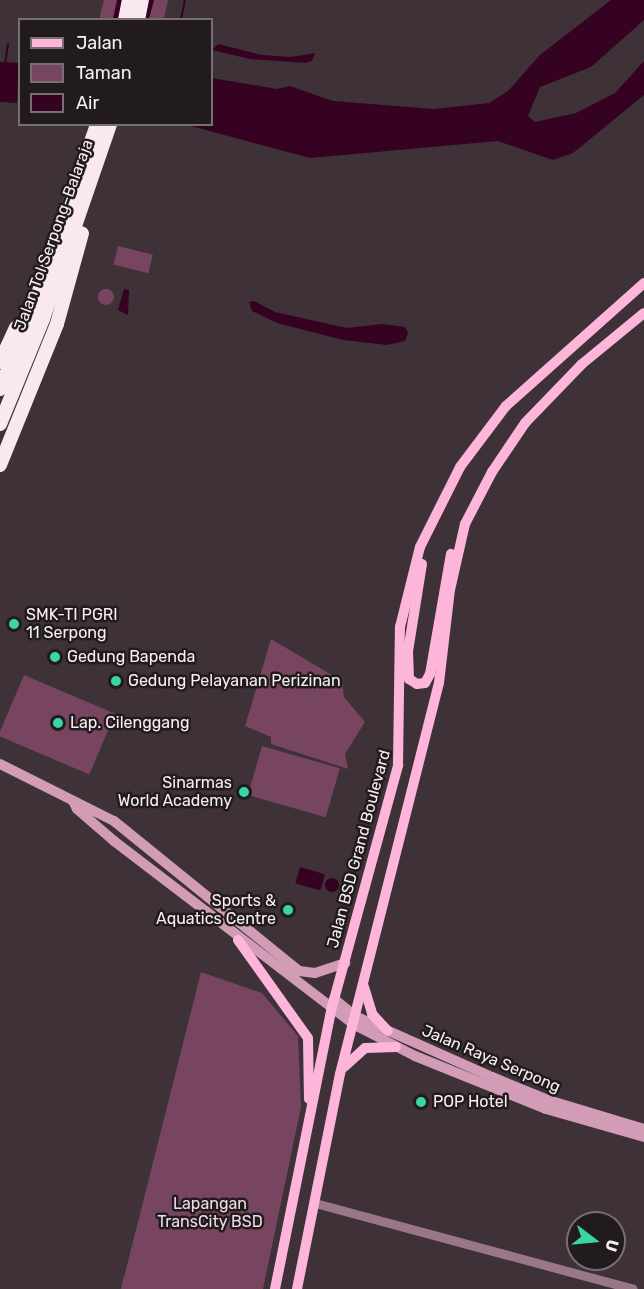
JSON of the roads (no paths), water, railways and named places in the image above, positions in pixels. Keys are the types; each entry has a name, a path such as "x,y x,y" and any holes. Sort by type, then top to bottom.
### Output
{"highway":[{"path":"125,18 129,0"},
{"path":"138,18 142,0"},
{"name":"Jalan Tol Serpong–Balaraja","path":"82,195 97,126"},
{"name":"Jalan Tol Serpong–Balaraja","path":"0,389 33,315 109,126"},
{"path":"0,465 57,324 76,265 82,195"},
{"path":"0,362 33,315"},
{"name":"Jalan Tol Serpong–Balaraja","path":"0,424 33,315"}],"main road":[{"name":"Jalan BSD Grand Boulevard","path":"275,1289 333,1003 401,748 399,659 405,596 420,547 460,467 507,406 644,283"},
{"path":"439,508 414,594 408,651 409,679 412,683 422,684 428,679 446,569 465,524 492,472 525,423 582,364 644,314"},
{"path":"297,1289 340,1074 439,684 450,590 465,524"},
{"path":"0,764 114,821 295,968 315,973 345,963"},
{"path":"73,801 103,832 238,940 333,1003 354,1020"},
{"path":"103,832 114,821"},
{"path":"238,940 308,1038 308,1130"},
{"path":"363,984 368,1007 388,1031"},
{"name":"Jalan Raya Serpong","path":"354,1020 388,1031 548,1100 644,1137"},
{"name":"Jalan Raya Serpong","path":"354,1020 396,1047 546,1108 605,1123 644,1129"},
{"path":"340,1074 359,1051 396,1047"}],"street":[{"path":"315,1203 633,1289"}],"water":[{"path":"117,0 154,0 149,18 113,18"},
{"path":"611,0 644,0 644,20 591,67 540,87 528,116 535,122 576,113 615,93 644,61 644,95 573,153 553,160 498,141 310,158 191,126 213,126 213,78 277,89 290,86 333,101 434,109 489,103 508,91 540,55"},
{"path":"218,44 262,55 291,57 315,53 312,61 306,63 250,59 213,49"},
{"path":"0,62 18,63 17,103 0,102"},
{"path":"124,289 129,290 128,315 118,310"},
{"path":"254,301 275,312 347,328 382,324 405,327 408,333 405,341 387,345 343,340 277,323 252,311 249,302"},
{"path":"300,867 325,874 320,891 295,883"},
{"path":"329,878 335,878 339,885 335,892 329,892 325,888 325,882"}],"waterway":[{"path":"181,18 185,0"},
{"path":"5,65 8,44"}],"place":[{"name":"SMK-TI PGRI 11 Serpong","path":"14,624"},
{"name":"Gedung Bapenda","path":"55,657"},
{"name":"Gedung Pelayanan Perizinan","path":"116,681"},
{"name":"Lap. Cilenggang","path":"58,723"},
{"name":"Sinarmas World Academy","path":"244,792"},
{"name":"Sports & Aquatics Centre","path":"288,910"},
{"name":"POP Hotel","path":"421,1102"}],"park label":[{"name":"Lapangan TransCity BSD","path":"210,1213"}]}
